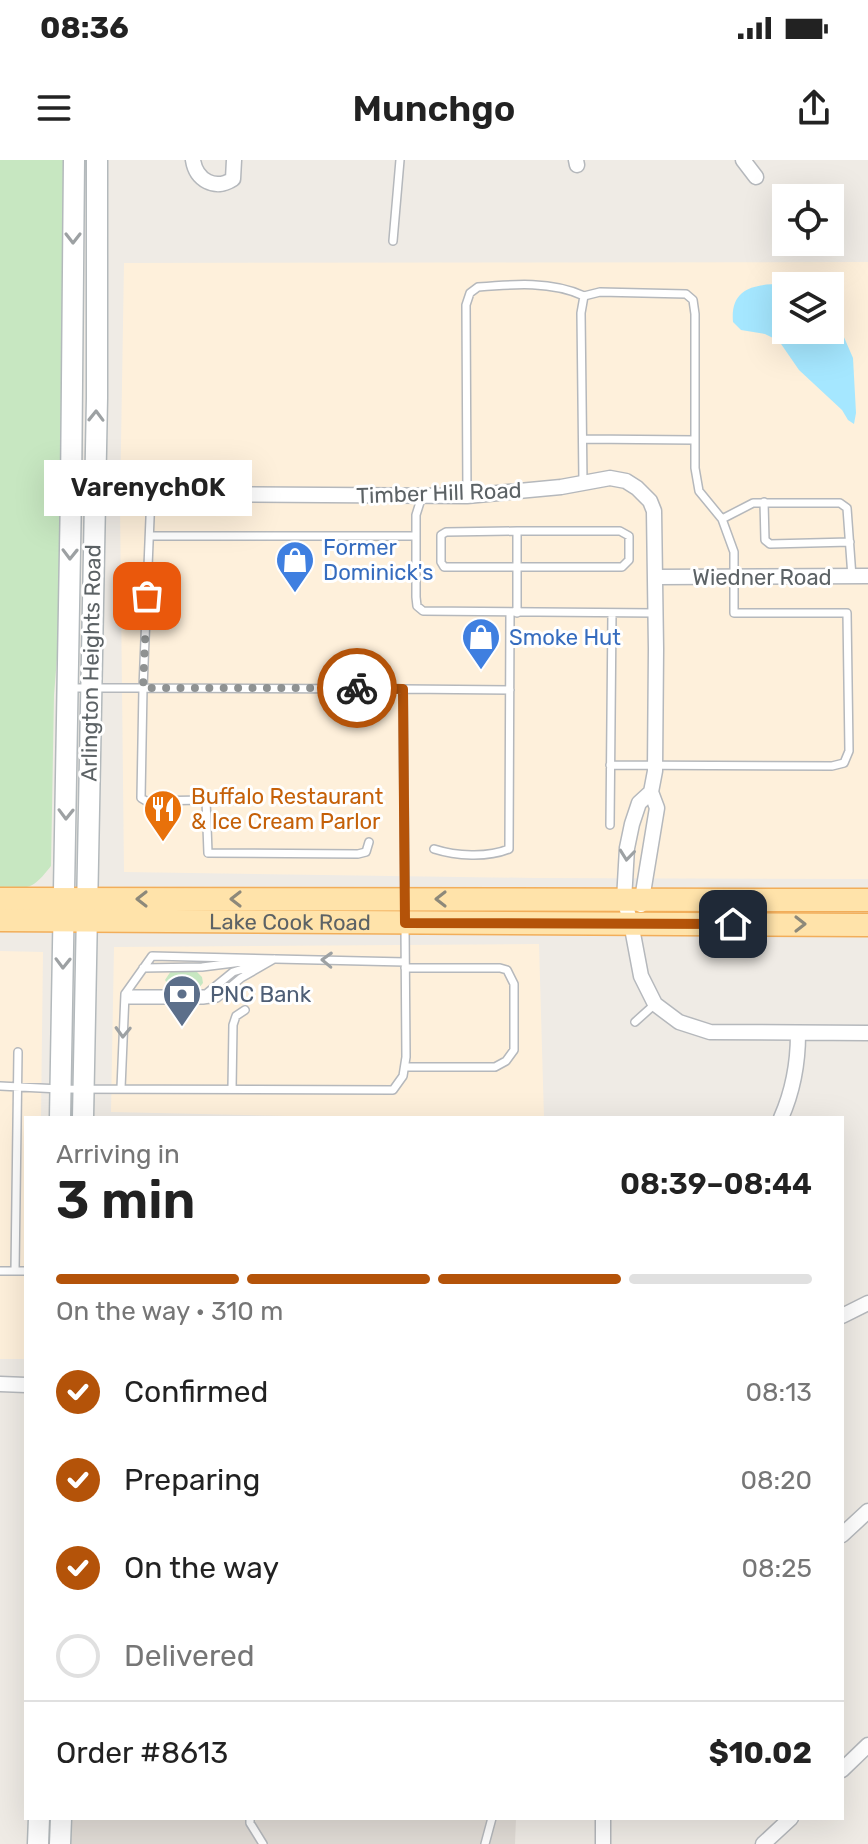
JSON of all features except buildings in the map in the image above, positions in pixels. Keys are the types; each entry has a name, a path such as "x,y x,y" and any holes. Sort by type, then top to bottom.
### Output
{"main road":[{"name":"Arlington Heights Road","path":"74,160 68,688 72,911 83,1116"},
{"name":"Arlington Heights Road","path":"72,911 90,830 88,764 95,494 97,160"},
{"name":"Lake Cook Road","path":"0,899 72,911 405,923 868,925"},
{"name":"Lake Cook Road","path":"0,920 72,911 405,899 868,900"},
{"path":"60,1116 72,911"},
{"path":"38,1844 39,1820"},
{"path":"60,1844 61,1820"}],"street":[{"path":"193,160 193,166 207,183 216,185 233,179 234,160"},
{"path":"743,160 756,177"},
{"name":"Timber Hill Road","path":"71,493 467,496 610,478 626,481 650,501 655,520 656,577 655,765 651,792 657,808 631,923 641,976 655,1004"},
{"name":"Wiedner Road","path":"656,577 868,576"},
{"name":"Timber Hill Road","path":"634,900 627,848 639,803 651,792"},
{"path":"655,1004 679,1022 710,1032 868,1033"},
{"path":"782,1116 790,1096 798,1058 798,1034"},
{"path":"844,1315 868,1303"},
{"path":"0,1384 24,1385"},
{"path":"844,1533 868,1511"},
{"path":"844,1768 868,1745"},
{"path":"603,1820 603,1844"},
{"path":"763,1844 789,1820"}],"lane":[{"path":"393,241 400,160"},
{"path":"467,496 466,305 470,293 478,287 544,285 568,288 584,296 600,292 659,292 691,296 695,314 694,440 699,491 709,507 722,519 734,552 734,613 847,613 849,751 844,763 832,766 610,765"},
{"path":"583,483 581,313 584,296"},
{"path":"583,439 694,440"},
{"path":"151,494 141,798 146,801 206,800 208,853 358,854 366,852 369,842"},
{"path":"422,496 416,515 416,597 417,606 423,611 656,613"},
{"path":"764,502 763,533 770,544 850,542"},
{"path":"722,519 753,503 840,503 847,508 852,577"},
{"path":"434,849 447,853 498,853 509,849 510,690 517,531"},
{"path":"517,531 620,531 629,536 629,560 622,567 444,567 441,562 441,535 446,532 517,531"},
{"path":"150,536 416,536"},
{"path":"610,825 612,613"},
{"path":"68,688 510,690"},
{"path":"0,1086 393,1090 405,1067 403,689"},
{"path":"121,1088 125,997 152,956 276,958 507,970 514,984 514,1050 506,1061 495,1067 405,1067"},
{"path":"125,997 217,998 241,978 276,958"},
{"path":"635,1022 655,1004"},
{"path":"232,1089 233,1025 236,1016 245,1010"},
{"path":"15,1271 18,1052"},
{"path":"0,1271 24,1271"},
{"path":"250,1820 263,1844"},
{"path":"485,1844 491,1820"}],"shaded area":[{"path":"868,262 868,879 124,872 120,505 124,263"},
{"path":"539,944 544,1116 111,1112 114,947"},
{"path":"0,951 43,952 41,1116 24,1116 24,1359 0,1359"},
{"path":"71,1820 516,1820 515,1844 69,1844"}],"green space":[{"path":"0,160 65,160 61,608 54,695 51,866 35,883 10,889 0,889"},
{"path":"171,971 197,972 203,983 197,990 172,990 165,980"}],"water":[{"path":"772,284 772,338 741,330 733,322 739,295 761,285"},
{"path":"844,337 853,358 854,424 842,410 799,370 781,344 844,344"}],"way so far":[{"path":"147,596 143,688 357,688"}],"place":[{"name":"Former Dominick's","path":"295,594"},
{"name":"VarenychOK","path":"147,596"},
{"name":"Smoke Hut","path":"481,671"},
{"name":"Buffalo Restaurant & Ice Cream Parlor","path":"163,843"},
{"name":"PNC Bank","path":"182,1028"}],"route":[{"path":"357,688 403,689 405,923 733,924"}]}
